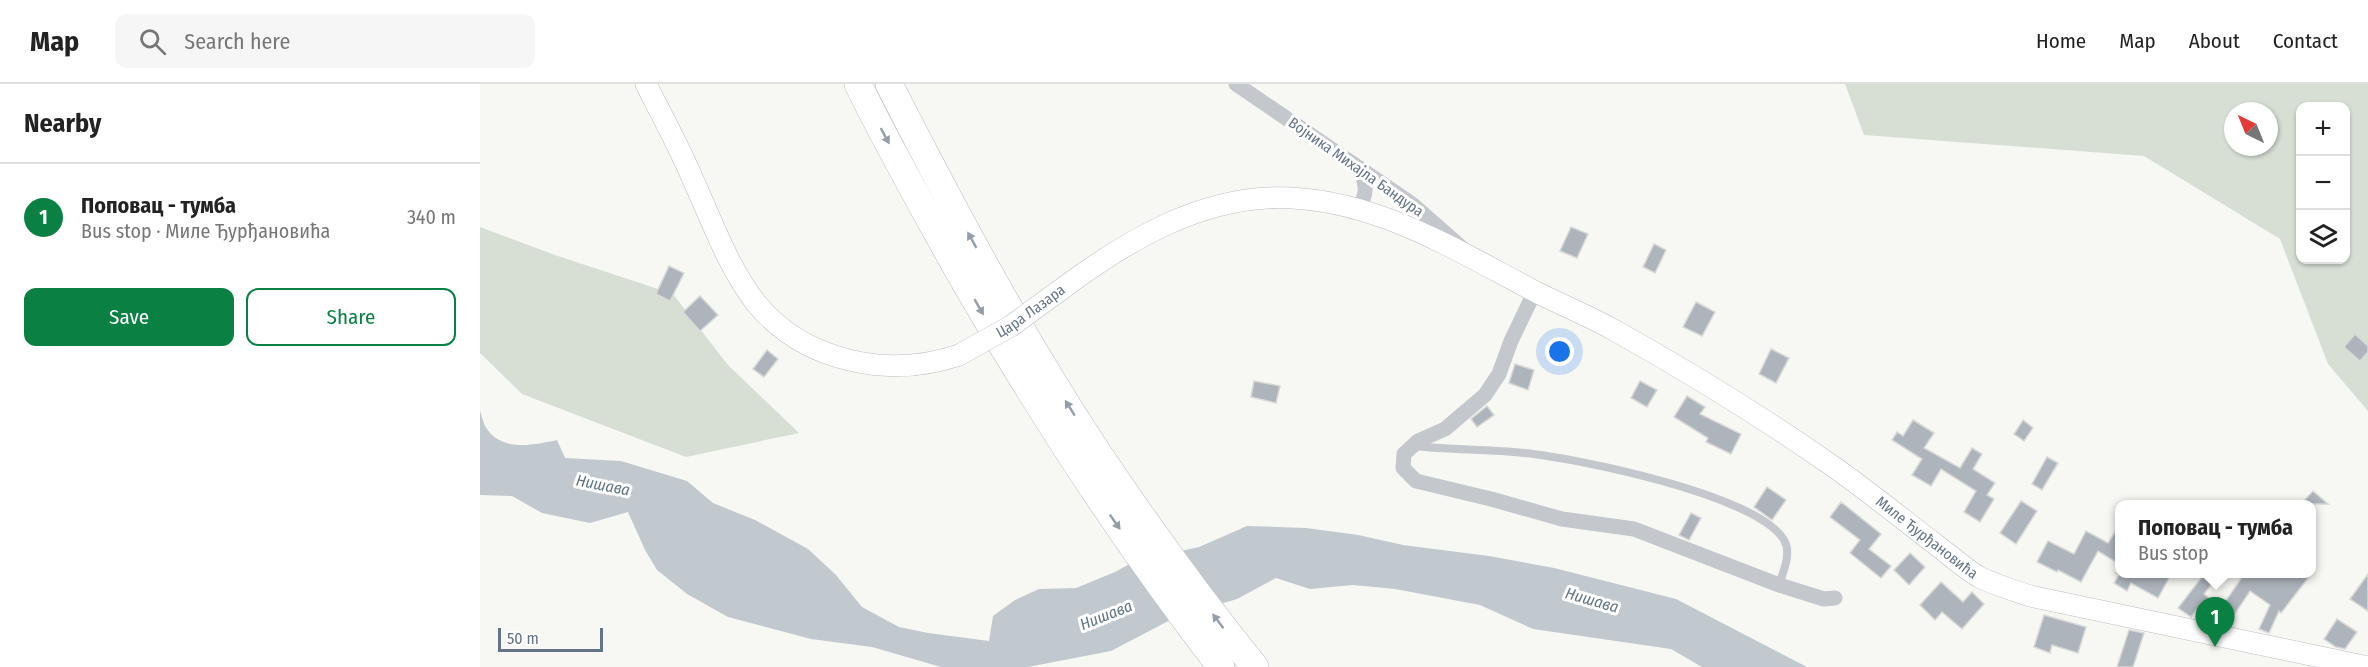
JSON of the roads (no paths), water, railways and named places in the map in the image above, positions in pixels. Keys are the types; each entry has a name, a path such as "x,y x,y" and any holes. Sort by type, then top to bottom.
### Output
{"highway":[{"path":"858,84 903,171 1004,350 1092,466 1184,576 1255,667"},
{"path":"889,84 1139,556 1221,667"}],"street":[{"name":"Цара Лазара","path":"646,84 688,167 730,263 756,303 785,330 812,347 854,362 916,366 959,356 1011,326 1074,280 1145,235 1181,218 1242,201 1287,198 1312,200 1358,209 1415,230 1471,256 1535,291"},
{"name":"Војника Михајла Бандура","path":"1236,84 1412,204 1471,256"},
{"path":"1358,209 1367,186 1361,171"},
{"path":"1535,291 1511,341 1499,374 1485,395 1445,429 1418,441 1404,454 1403,468 1416,481 1562,519 1634,529 1779,585 1824,599 1835,598"},
{"name":"Миле Ђурђановића","path":"1535,291 1611,329 1712,386 1833,466 1979,576 2030,596 2368,667"}],"lane":[{"path":"1413,446 1524,453 1596,464 1725,500 1766,522 1785,541 1787,558 1779,585"}],"water":[{"name":"Нишава","path":"480,411 487,429 501,441 529,445 557,440 565,458 621,461 687,481 713,503 755,520 808,549 836,575 862,607 899,627 928,633 989,641 993,616 1015,600 1039,589 1076,588 1135,561 1199,547 1247,526 1306,528 1554,568 1676,599 1807,667 1702,667 1671,649 1533,629 1480,605 1395,589 1353,585 1310,589 1276,578 1237,599 1176,617 1111,651 1028,667 941,667 872,647 811,639 728,617 687,594 657,570 628,512 590,523 542,513 512,496 480,495"}],"place":[{"name":"Поповац - тумба","path":"2215,647"}]}
